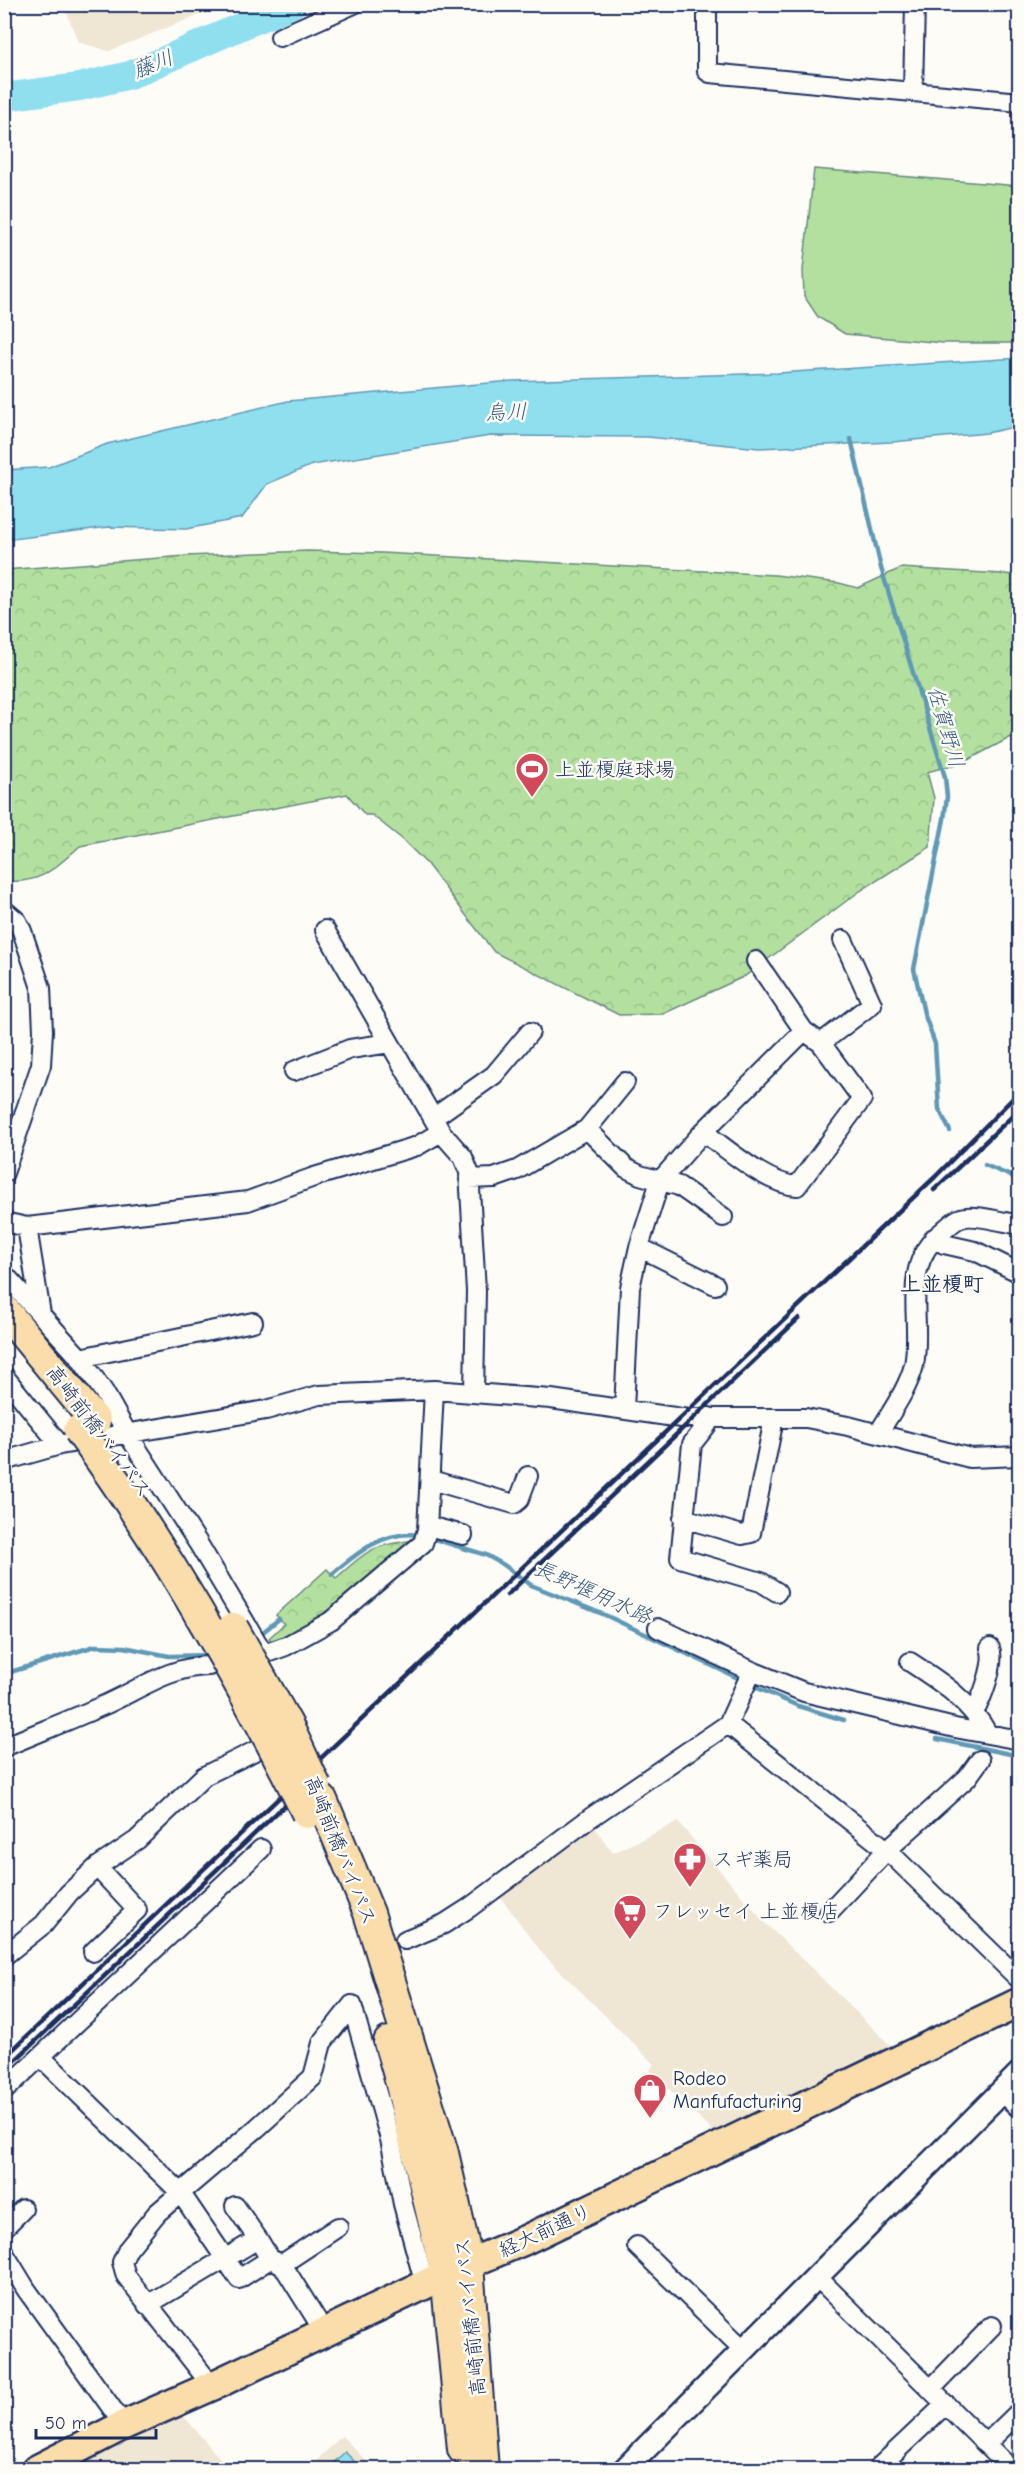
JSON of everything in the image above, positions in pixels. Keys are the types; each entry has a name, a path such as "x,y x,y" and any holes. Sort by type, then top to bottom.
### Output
{"highway":[{"name":"高崎前橋バイパス","path":"4,1310 78,1432"},
{"name":"高崎前橋バイパス","path":"4,1340 78,1432 141,1519 222,1649 315,1806 398,2072 446,2274 483,2469"},
{"name":"高崎前橋バイパス","path":"446,2274 464,2469"}],"main road":[{"name":"経大前通り","path":"36,2469 124,2424 212,2386 446,2274 525,2240 1020,2002"}],"street":[{"path":"280,37 354,4"},
{"path":"707,4 707,70 710,73 1020,102"},
{"path":"913,91 915,4"},
{"path":"4,910 17,921 22,931 41,988 43,1031 42,1065 4,1173"},
{"path":"325,930 437,1125 463,1157 469,1179 476,1291 474,1392"},
{"path":"821,1043 872,1004 843,940"},
{"path":"703,1132 765,1175 788,1185 797,1186 862,1099 821,1043 804,1030 756,961"},
{"path":"624,1409 630,1288 639,1247 660,1181 703,1132 804,1030"},
{"path":"4,1222 27,1227 248,1201 315,1177 417,1146 437,1125 494,1075 530,1032"},
{"path":"294,1071 350,1049 390,1043"},
{"path":"469,1179 494,1178 517,1170 587,1129 625,1082"},
{"path":"587,1129 626,1168 679,1186 723,1217"},
{"path":"878,1434 903,1391 914,1363 914,1288 920,1258 934,1238 961,1217 975,1217 1020,1225"},
{"path":"27,1227 41,1314"},
{"path":"934,1238 944,1244 975,1251 1020,1273"},
{"path":"639,1247 715,1285"},
{"path":"4,1274 80,1358 104,1392 251,1631 297,1717 299,1725 296,1729 255,1752 204,1776 137,1840 97,1867 69,1893 44,1924 6,1951"},
{"path":"80,1358 253,1322"},
{"path":"4,1376 78,1432"},
{"path":"262,1651 305,1636 332,1621 426,1533 431,1480 434,1390"},
{"path":"4,1461 78,1432 127,1432 180,1426 266,1410 319,1395 434,1390 474,1392 624,1409 681,1418 806,1418 970,1458 1020,1456"},
{"path":"709,1417 707,1425 692,1444 680,1558 761,1582 777,1592"},
{"path":"683,1518 742,1535 751,1533 772,1429 772,1418"},
{"path":"431,1480 514,1504 519,1500 528,1476"},
{"path":"426,1533 463,1535"},
{"path":"658,1628 749,1679 1020,1740"},
{"path":"974,1712 979,1704 991,1664 990,1648"},
{"path":"910,1662 943,1683 974,1712 988,1734"},
{"path":"4,1747 104,1705 173,1672 195,1666 208,1666"},
{"path":"405,1940 444,1924 469,1908 590,1818 728,1724 749,1679"},
{"path":"728,1724 887,1850 1020,1980"},
{"path":"829,1912 887,1850 974,1772 980,1760"},
{"path":"4,2091 261,1849"},
{"path":"93,1952 137,1910 97,1867"},
{"path":"212,2386 147,2305 126,2276 122,2262 128,2249 157,2213 313,2077 322,2043 352,2005 390,2139 403,2204 446,2274"},
{"path":"41,2056 180,2192 238,2279 276,2262 338,2227"},
{"path":"634,2466 744,2350 1020,2073"},
{"path":"1003,2090 1020,2106"},
{"path":"235,2206 325,2333"},
{"path":"4,2228 23,2209"},
{"path":"147,2305 258,2239"},
{"path":"637,2246 744,2350"},
{"path":"4,2253 26,2289 124,2424"},
{"path":"817,2277 1012,2469"},
{"path":"931,2389 992,2326"},
{"path":"879,2467 946,2404"},
{"path":"986,2444 1020,2411"}],"shaded area":[{"path":"64,4 223,5 109,51 78,42"},
{"path":"678,1822 765,1923 894,2049 717,2135 650,2071 654,2064 543,1954 498,1894 592,1824 613,1853"},
{"path":"181,2413 229,2469 62,2470"},
{"path":"342,2436 374,2469 307,2470"}],"green space":[{"path":"814,169 1019,186 1019,343 944,343 845,334 818,317 804,296 803,270"},
{"path":"308,551 382,553 775,575 839,583 858,588 901,568 1019,575 1019,733 964,762 927,772 934,798 930,847 860,891 745,976 663,1014 619,1015 494,952 427,864 402,839 372,815 365,815 347,794 80,846 54,868 38,877 5,881 4,570 186,556"},
{"path":"415,1540 336,1612 276,1646 269,1638 284,1624 276,1615 327,1569 336,1578 371,1550 389,1544"}],"water":[{"path":"66,82 79,87 42,101 5,104 5,88"},
{"name":"烏川","path":"1019,358 1019,426 987,433 892,442 759,448 648,437 490,436 312,465 267,484 242,518 186,529 109,527 5,540 5,470 49,467 107,444 288,401 512,381 777,373"},
{"path":"345,2452 362,2469 327,2469"}],"waterway":[{"name":"藤川","path":"4,97 79,87 130,75 292,4"},
{"name":"佐賀野川","path":"851,439 881,568 945,777 947,797 944,819 914,969 924,1013 935,1044 939,1109 950,1131"},
{"name":"佐賀野川","path":"985,1165 1020,1180"},
{"name":"長野堰用水路","path":"332,1574 361,1551 383,1540 407,1534 420,1535"},
{"name":"長野堰用水路","path":"428,1537 486,1555 531,1585 605,1615 744,1681"},
{"name":"長野堰用水路","path":"258,1636 279,1619"},
{"name":"長野堰用水路","path":"4,1674 95,1646 124,1647 169,1656 211,1655"},
{"name":"長野堰用水路","path":"751,1685 798,1706 844,1720"},
{"name":"長野堰用水路","path":"937,1739 1020,1756"}],"railway":[{"path":"4,2058 935,1177 1020,1091"},
{"path":"934,1190 1020,1109"},
{"path":"507,1595 799,1318"},
{"path":"4,2071 285,1805"}],"place":[{"name":"上並榎庭球場","path":"532,798"},
{"name":"スギ薬局","path":"690,1888"},
{"name":"フレッセイ 上並榎店","path":"630,1940"},
{"name":"Rodeo Manfufacturing","path":"650,2119"}],"district":[{"name":"上並榎町","path":"942,1284"}]}
